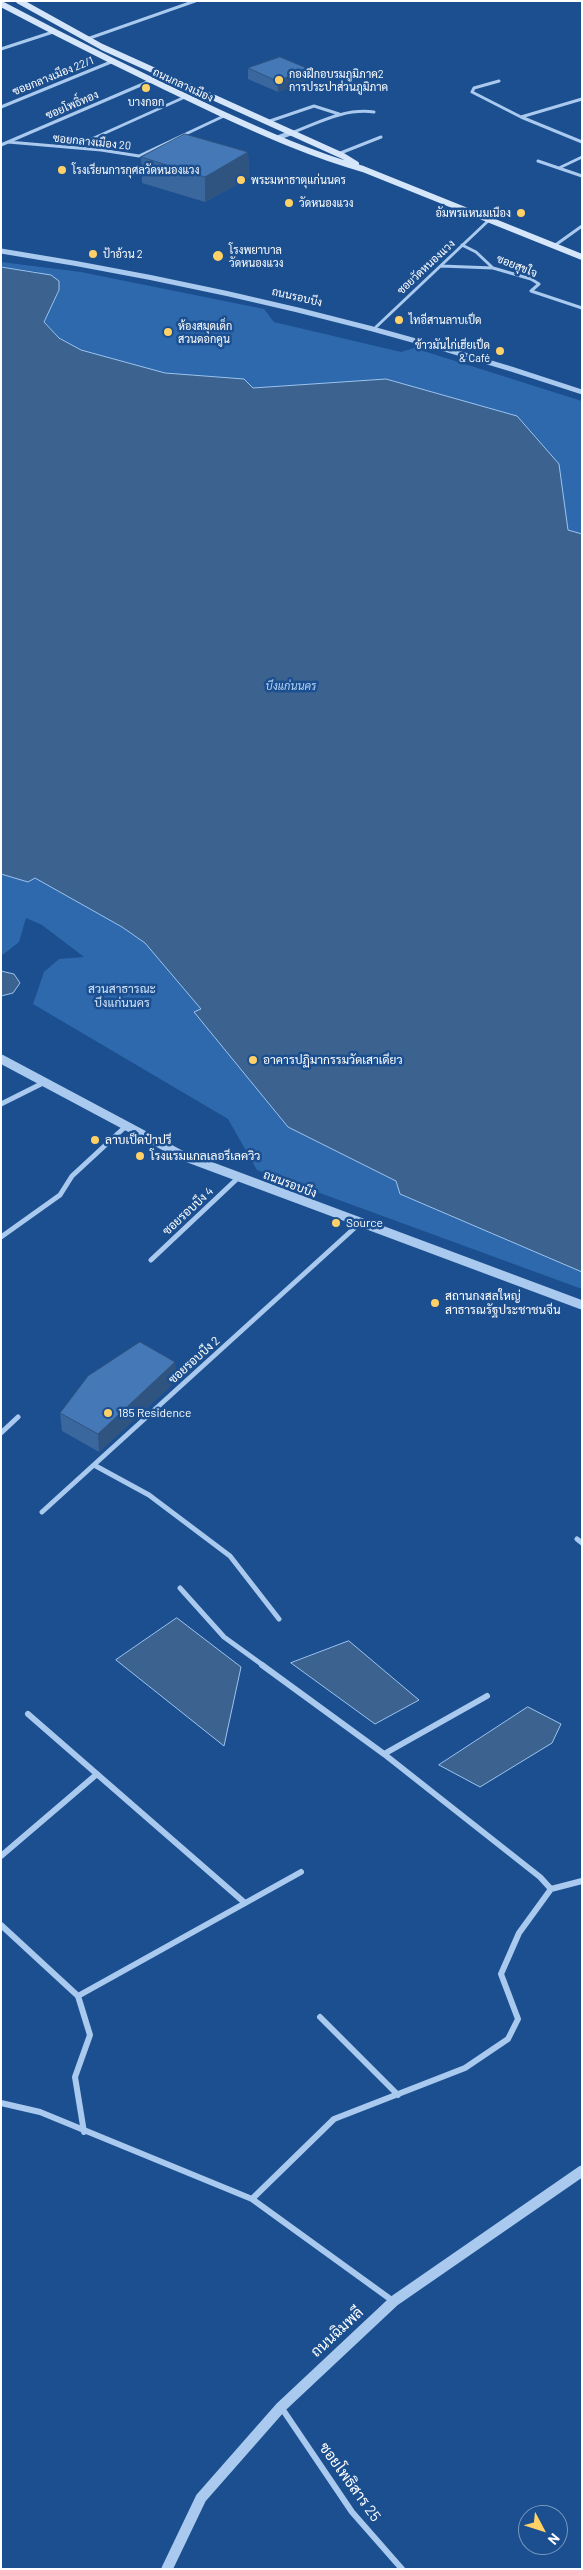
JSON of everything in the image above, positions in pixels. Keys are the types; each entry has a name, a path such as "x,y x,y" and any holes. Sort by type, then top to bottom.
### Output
{"main road":[{"name":"ถนนกลางเมือง","path":"19,1 87,39 184,86 338,154 363,169 488,221 582,257"},
{"name":"ถนนกลางเมือง","path":"1,4 111,62 185,97 329,161 363,169"},
{"path":"27,19 43,15"}],"street":[{"path":"87,39 195,1"},
{"path":"1,49 52,32"},
{"name":"ซอยกลางเมือง 22/1","path":"1,107 111,62"},
{"name":"ซอยโพธิ์ทอง","path":"1,145 150,81"},
{"path":"499,81 474,88 472,92 520,117 582,142"},
{"path":"72,147 185,97"},
{"path":"520,117 582,99"},
{"path":"266,122 311,106 321,107 339,114"},
{"path":"277,138 339,114 361,110 374,112"},
{"name":"ซอยกลางเมือง 20","path":"8,142 72,147 139,156 226,115"},
{"path":"338,154 381,137"},
{"path":"559,168 582,157"},
{"path":"538,161 582,176"},
{"name":"ซอยวัดหนองแวง","path":"376,327 488,221"},
{"path":"554,246 582,226"},
{"name":"ซอยสุขใจ","path":"462,245 476,252 493,268 531,279 538,284 531,290 582,308"},
{"name":"ถนนรอบบึง","path":"1,251 110,268 376,327 499,363 581,391"},
{"path":"441,266 493,268"},
{"name":"ถนนรอบบึง","path":"1,1059 42,1083 183,1156 582,1305"},
{"path":"1,1104 42,1083"},
{"path":"1,1237 60,1195 72,1176 126,1127"},
{"name":"ซอยรอบบึง 4","path":"151,1260 239,1178"},
{"name":"ซอยรอบบึง 2","path":"42,1512 360,1223"},
{"path":"1,1434 18,1417"},
{"path":"94,1465 149,1495 230,1556 279,1619"},
{"path":"180,1588 224,1638 384,1754 540,1877 551,1889"},
{"path":"384,1754 487,1696"},
{"path":"28,1714 245,1903"},
{"path":"1,1856 97,1774"},
{"path":"78,1996 301,1872"},
{"path":"252,2199 334,2119 465,2068 508,2039 518,2019 500,1974 519,1933 551,1889 582,1881"},
{"path":"1,1925 78,1996 90,2035 75,2077 84,2132"},
{"path":"320,2017 398,2094"},
{"path":"1,2103 40,2112 84,2132 252,2199 394,2301"},
{"name":"ถนนฉิมพลี","path":"167,2569 201,2498 281,2407 394,2301 582,2171"},
{"name":"ซอยโพธิสาร 25","path":"281,2407 335,2490 384,2552 402,2569"}],"green space":[{"path":"1,262 81,272 264,309 274,322 401,352 414,348 582,401 582,534 568,531 558,464 517,416 386,379 252,388 244,379 165,373 80,350 59,338 44,322 59,290 38,272 1,267"},
{"name":"สวนสาธารณะ บึงแก่นนคร","path":"1,874 28,882 35,877 122,927 145,943 202,1009 195,1012 288,1127 397,1181 400,1194 582,1272 582,1289 257,1170 228,1119 33,1004 44,972 59,959 84,957 42,925 26,918 19,942 1,956"}],"water":[{"name":"บึงแก่นนคร","path":"1,267 51,275 59,281 59,290 44,322 59,338 81,350 165,373 244,379 253,388 386,379 517,416 559,464 568,530 582,534 582,1272 400,1194 396,1181 288,1127 194,1012 201,1009 145,943 122,927 35,878 28,882 1,874"},
{"path":"1,971 14,974 20,983 13,993 1,996"},
{"path":"177,1618 241,1667 224,1746 116,1660"},
{"path":"349,1641 419,1700 375,1724 291,1663"},
{"path":"528,1707 561,1724 552,1743 480,1787 439,1765"}],"building":[{"path":"280,57 309,69 277,81 248,68"},
{"path":"185,134 248,152 205,177 141,157"},
{"path":"140,1342 175,1362 98,1434 60,1413 88,1376"}],"place":[{"name":"กองฝึกอบรมภูมิภาค2 การประปาส่วนภูมิภาค","path":"279,80"},
{"name":"บางกอก","path":"146,88"},
{"name":"โรงเรียนการกุศลวัดหนองแวง","path":"62,170"},
{"name":"พระมหาธาตุแก่นนคร","path":"241,180"},
{"name":"วัดหนองแวง","path":"289,203"},
{"name":"อัมพรแหนมเนือง","path":"521,213"},
{"name":"ป้าอ้วน 2","path":"93,254"},
{"name":"โรงพยาบาล วัดหนองแวง","path":"218,256"},
{"name":"ไทอีสานลาบเป็ด","path":"399,320"},
{"name":"ห้องสมุดเด็ก สวนดอกคูน","path":"168,332"},
{"name":"ข้าวมันไก่เฮียเป็ด & Café","path":"500,351"},
{"name":"อาคารปฏิมากรรมวัดเสาเดียว","path":"253,1060"},
{"name":"ลาบเป็ดป๋าปรี","path":"95,1140"},
{"name":"โรงแรมแกลเลอรีเลควิว","path":"140,1156"},
{"name":"Source","path":"336,1223"},
{"name":"สถานกงสุลใหญ่ สาธารณรัฐประชาชนจีน","path":"435,1303"},
{"name":"185 Residence","path":"108,1413"}]}
